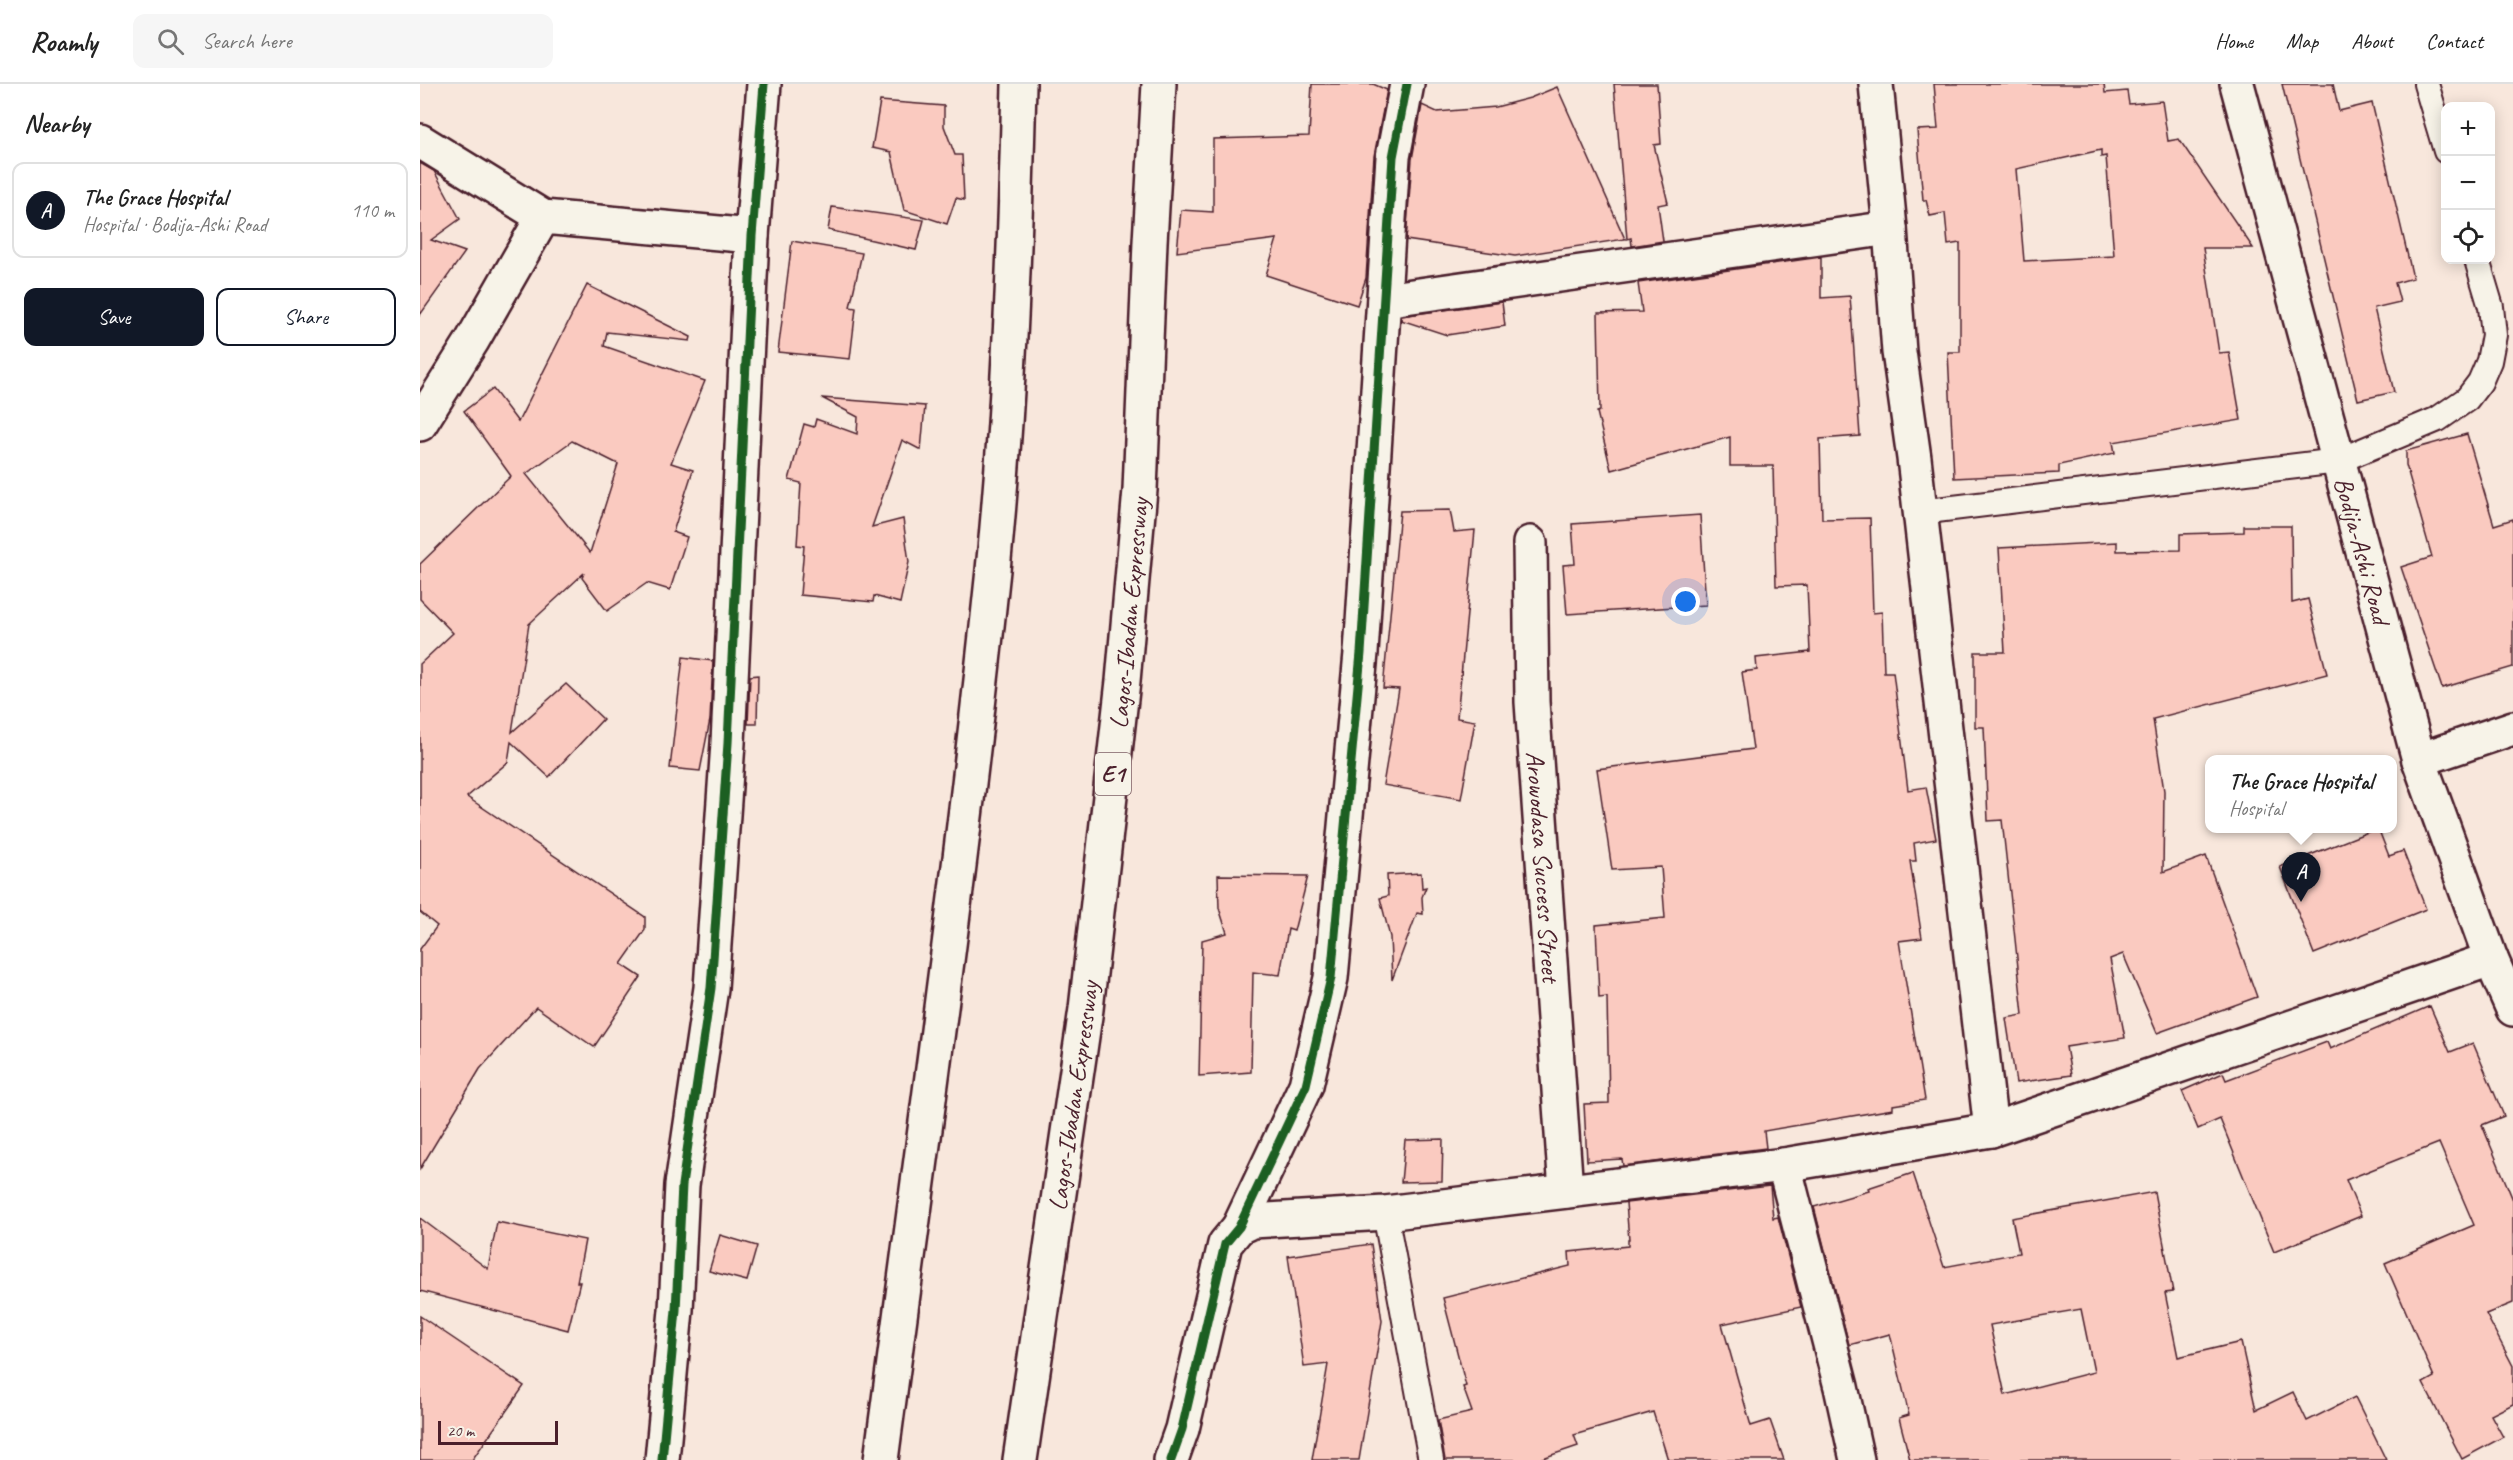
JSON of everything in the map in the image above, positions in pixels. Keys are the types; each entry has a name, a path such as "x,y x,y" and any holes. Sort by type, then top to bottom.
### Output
{"main road":[{"path":"662,1460 676,1310 682,1185 711,988 728,743 752,236 764,84"},
{"path":"881,1460 938,1042 993,568 1008,375 1019,84"},
{"name":"Lagos-Ibadan Expressway","path":"1020,1460 1086,1009 1123,681 1140,490 1159,84"},
{"path":"1171,1460 1182,1429 1225,1244 1239,1227 1306,1086 1331,978 1361,653 1393,157 1407,84"},
{"path":"1876,84 1899,352 1920,512 1991,1130"},
{"name":"Bodija-Ashi Road","path":"2237,84 2419,760 2491,959 2513,1009"},
{"path":"420,141 543,217 752,236"},
{"path":"420,424 472,341 543,217"},
{"path":"1384,300 1890,228"},
{"name":"Arowodasa Success Street","path":"1530,543 1532,702 1566,1191"},
{"path":"2419,760 2513,728"},
{"path":"1239,1227 1252,1221 1385,1213 1784,1165 1991,1130 2491,959"},
{"path":"1784,1165 1841,1387 1857,1460"}],"lane":[{"path":"2426,84 2441,137"},
{"path":"1920,512 2338,461 2438,419 2467,399 2480,382 2489,361 2494,335 2491,306 2478,264"},
{"path":"1385,1213 1431,1460"}],"building":[{"path":"1312,84 1373,84 1387,90 1374,156 1366,278 1357,305 1266,275 1277,239 1177,252 1181,210 1213,212 1213,139 1309,136"},
{"path":"1614,84 1657,84 1661,144 1654,145 1668,203 1658,205 1663,241 1632,246 1631,238 1627,239"},
{"path":"1934,84 2104,84 2105,93 2127,91 2129,104 2162,101 2168,141 2179,139 2253,248 2203,248 2219,353 2229,352 2241,420 2113,442 2115,453 2059,465 2059,473 1954,478 1948,352 1960,352 1960,243 1948,245 1945,213 1930,216 1926,200 1923,200 1917,130 1938,129","holes":["2101,150 2101,157 2106,156 2114,256 2024,261 2016,169"]},
{"path":"2282,84 2333,84 2339,111 2372,103 2413,278 2395,283 2400,302 2374,308 2394,392 2358,400"},
{"path":"1557,87 1625,239 1515,256 1406,240 1412,159 1422,105 1437,112 1496,107 1530,98"},
{"path":"880,101 944,106 944,126 955,155 962,155 964,200 956,198 947,224 904,210 891,152 872,148"},
{"path":"420,163 434,171 460,219 431,240 465,252 420,315"},
{"path":"832,207 924,220 916,250 828,230"},
{"path":"792,241 862,253 850,307 856,308 850,359 778,352"},
{"path":"1821,257 1821,298 1850,296 1860,436 1820,439 1822,519 1870,518 1873,613 1882,612 1884,672 1893,672 1908,790 1926,787 1936,839 1914,843 1916,861 1910,861 1922,938 1899,941 1925,1100 1893,1105 1893,1109 1764,1131 1766,1148 1623,1166 1622,1159 1587,1161 1584,1104 1609,1103 1607,997 1599,998 1596,925 1665,918 1661,867 1612,870 1597,769 1753,749 1742,672 1757,670 1756,658 1810,652 1807,585 1776,586 1773,466 1730,466 1730,437 1611,470 1597,412 1600,411 1598,313 1642,312 1638,283"},
{"path":"587,285 691,337 690,341 607,332 604,346 705,381 671,463 693,470 673,532 687,537 670,590 647,583 607,611 582,578 584,573 529,624 512,732 566,684 603,719 549,777 511,742 508,762 467,797 645,917 645,930 621,964 641,977 594,1047 536,1007 480,1069 420,1169 420,949 437,926 420,912 420,664 453,633 420,599 420,564 511,476 464,411 493,389 518,422","holes":["572,441 618,464 590,553 526,474"]},
{"path":"1502,302 1505,326 1447,335 1401,320 1401,316"},
{"path":"822,398 925,406 921,450 902,440 872,527 903,519 909,562 900,603 874,596 873,602 800,595 804,546 797,545 801,483 789,480 804,424 814,427 816,419 857,434 858,417"},
{"path":"2467,434 2494,525 2513,519 2513,667 2442,688 2401,567 2432,557 2406,465 2406,451"},
{"path":"1450,510 1454,532 1475,530 1457,718 1475,721 1461,799 1383,785 1399,689 1383,688 1400,511"},
{"path":"1700,515 1706,605 1567,614 1563,565 1575,564 1572,524"},
{"path":"2244,526 2291,526 2292,603 2308,599 2327,674 2153,719 2164,791 2163,872 2206,856 2257,997 2157,1033 2123,954 2110,959 2125,1038 2066,1047 2071,1075 2016,1083 2006,1018 2023,1015 2002,820 1988,821 1984,727 1975,727 1975,652 2005,652 1999,548 2117,542 2117,551 2180,550 2180,534 2244,532"},
{"path":"683,657 713,661 710,720 700,771 670,768"},
{"path":"758,675 757,724 748,724 750,676"},
{"path":"2365,833 2380,833 2389,856 2403,851 2426,909 2314,954 2280,867"},
{"path":"1421,873 1422,888 1426,887 1422,897 1423,914 1417,913 1392,980 1390,937 1380,898 1388,896 1387,875"},
{"path":"1218,875 1308,876 1294,931 1288,929 1280,975 1253,972 1251,1072 1199,1076 1202,940 1227,933 1219,908"},
{"path":"2430,1006 2450,1052 2473,1043 2504,1116 2482,1125 2513,1200 2513,1303 2486,1314 2513,1366 2513,1404 2491,1415 2503,1437 2462,1459 2423,1383 2434,1377 2385,1263 2474,1225 2439,1143 2346,1180 2361,1216 2274,1252 2220,1119 2198,1129 2182,1091 2223,1073 2226,1080 2327,1042 2330,1049"},
{"path":"1443,1139 1442,1181 1401,1182 1405,1140"},
{"path":"1913,1173 1944,1267 2019,1253 2012,1218 2154,1192 2173,1292 2165,1293 2178,1357 2241,1342 2256,1410 2293,1392 2307,1421 2355,1397 2386,1460 1910,1460 1899,1418 1909,1415 1890,1334 1849,1345 1814,1207 1869,1191 1868,1188","holes":["2081,1309 2094,1372 2005,1395 1990,1325"]},
{"path":"1770,1186 1773,1218 1778,1217 1801,1307 1722,1324 1751,1426 1770,1420 1784,1460 1668,1460 1653,1412 1574,1435 1578,1446 1537,1460 1445,1460 1438,1420 1472,1412 1463,1387 1466,1386 1443,1298 1570,1266 1569,1252 1628,1246 1626,1203"},
{"path":"420,1218 488,1269 497,1222 585,1240 577,1282 580,1282 568,1330 420,1291"},
{"path":"720,1235 757,1246 747,1281 709,1271"},
{"path":"1371,1244 1382,1321 1359,1460 1312,1460 1328,1364 1304,1367 1288,1256"},
{"path":"420,1316 524,1386 472,1460 420,1460"}],"cycle path":[{"path":"662,1460 676,1310 682,1185 711,988 728,743 752,236 764,84"},
{"path":"1171,1460 1182,1429 1225,1244 1239,1227 1306,1085 1331,978 1361,653 1393,157 1407,84"}],"place":[{"name":"The Grace Hospital","path":"2301,902"}]}
